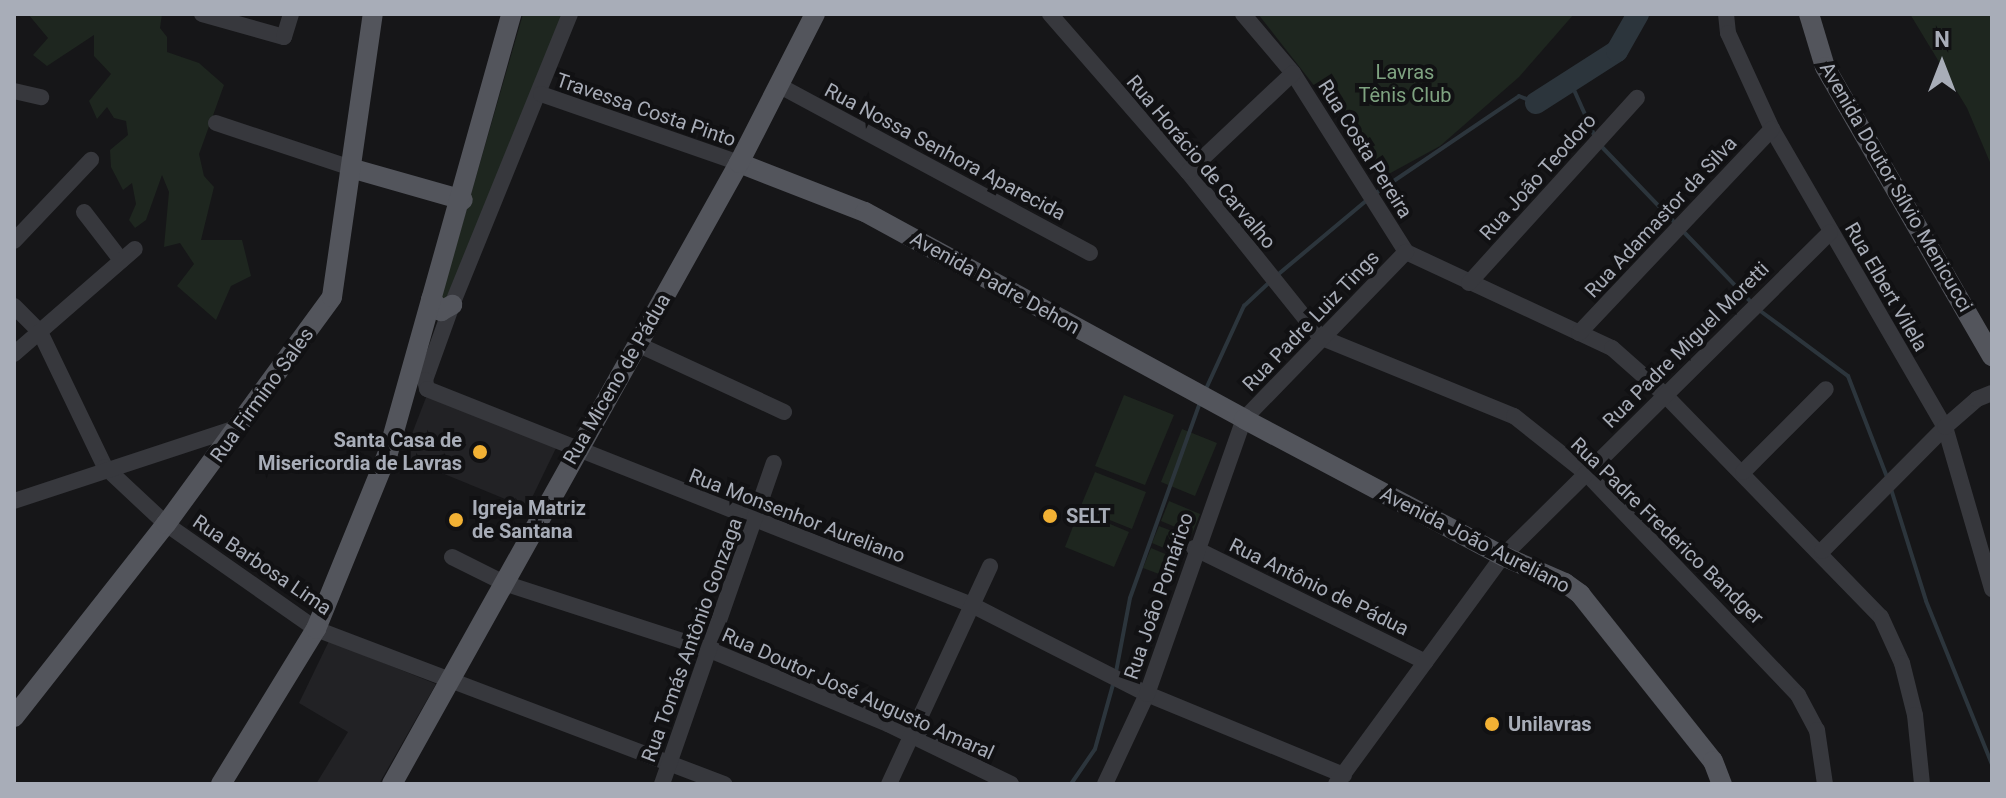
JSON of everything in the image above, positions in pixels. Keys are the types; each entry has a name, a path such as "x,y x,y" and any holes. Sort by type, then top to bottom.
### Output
{"main road":[{"name":"Rua Firmino Sales","path":"14,717 166,524 213,447 239,427 332,297 354,169 373,14"},
{"path":"221,784 316,629 403,410 431,299 463,200 511,14"},
{"name":"Rua Miceno de Pádua","path":"392,784 576,449 739,163 815,14"},
{"name":"Avenida Doutor Sílvio Menicucci","path":"1809,14 1825,67 1992,356"},
{"name":"Avenida Padre Dehon","path":"739,163 865,212 1244,419"},
{"path":"354,169 463,200"},
{"path":"431,299 441,311 452,305"},
{"path":"403,410 427,389"},
{"name":"Avenida João Aureliano","path":"1244,419 1580,594 1713,761 1722,784"}],"street":[{"path":"202,14 284,37 291,14"},
{"path":"427,389 425,380 452,305 541,94 570,14"},
{"name":"Rua Horácio de Carvalho","path":"1050,14 1188,172 1320,337"},
{"name":"Rua Costa Pereira","path":"1243,14 1293,73 1406,252"},
{"name":"Rua Elbert Vilela","path":"1726,14 1728,33 1772,129 1945,427 1992,589"},
{"path":"1188,172 1293,73"},
{"name":"Rua Nossa Senhora Aparecida","path":"780,86 1090,253"},
{"path":"14,91 41,97"},
{"name":"Travessa Costa Pinto","path":"541,94 739,163"},
{"name":"Rua João Teodoro","path":"1469,283 1637,98"},
{"path":"216,123 354,169"},
{"name":"Rua Adamastor da Silva","path":"1579,333 1772,129"},
{"path":"14,241 91,160"},
{"path":"84,212 121,260"},
{"name":"Rua Padre Miguel Moretti","path":"1340,779 1503,556 1830,232"},
{"path":"14,354 135,249"},
{"path":"1406,252 1612,348 1664,394 1822,551 1881,617 1902,663 1915,715 1922,784"},
{"name":"Rua Padre Luiz Tings","path":"1244,419 1320,337 1406,252"},
{"name":"Rua Barbosa Lima","path":"14,306 40,332 105,467 166,524 316,629 447,682 514,701 725,784"},
{"name":"Rua Padre Frederico Bandger","path":"1320,337 1514,416 1586,473 1798,695 1817,730 1825,784"},
{"path":"637,344 784,412"},
{"name":"Rua Monsenhor Aureliano","path":"427,389 756,522 972,605 1147,694 1340,779"},
{"path":"1743,472 1826,389"},
{"path":"1822,551 1945,427 1977,399 1992,393"},
{"name":"Rua João Pomárico","path":"1105,784 1147,694 1194,548 1244,419"},
{"path":"14,501 105,467 213,447"},
{"name":"Rua Tomás Antônio Gonzaga","path":"662,784 756,522 774,463"},
{"name":"Rua Antônio de Pádua","path":"1194,548 1426,662"},
{"name":"Rua Doutor José Augusto Amaral","path":"452,557 504,583 710,650 1011,784"},
{"path":"889,784 990,566"}],"shaded area":[{"name":"Santa Casa de Misericordia de Lavras","path":"427,395 557,446 527,508 403,457"},
{"path":"329,641 436,684 379,784 316,784 348,732 299,703"}],"green space":[{"path":"28,14 162,14 160,28 167,37 167,52 199,63 224,85 199,154 204,176 214,187 201,240 242,240 251,276 231,286 216,320 177,286 194,264 180,243 164,247 169,192 162,175 146,220 135,228 129,220 136,204 132,183 123,190 111,167 110,150 128,135 126,121 114,118 107,107 97,119 89,101 111,74 94,56 94,35 47,66 33,55 48,38"},
{"path":"523,14 564,14 449,307 439,305"},
{"name":"Lavras Tênis Club","path":"1258,14 1574,14 1519,77 1440,146 1385,176"},
{"path":"1910,14 1992,14 1992,167 1967,108"},
{"path":"1124,395 1174,415 1145,485 1095,466"},
{"path":"1182,429 1217,443 1195,496 1161,482"},
{"path":"1095,472 1146,492 1132,529 1080,508"},
{"path":"1169,501 1200,514 1192,534 1161,521"},
{"path":"1079,511 1129,532 1114,567 1065,547"},
{"path":"1159,526 1190,538 1183,556 1152,543"},
{"path":"1151,548 1182,561 1175,580 1143,568"}],"waterway":[{"path":"1536,103 1617,51 1638,14"},
{"path":"1570,81 1596,139"},
{"path":"1373,195 1519,96 1536,103"},
{"path":"1601,146 1675,223"},
{"path":"1275,277 1367,200"},
{"path":"1681,229 1753,304"},
{"path":"1205,391 1244,306 1269,283"},
{"path":"1759,310 1848,376 1887,477"},
{"path":"1116,672 1130,598 1200,402"},
{"path":"1891,489 1926,601 1992,764"},
{"path":"1071,784 1095,749 1114,681"}],"place":[{"name":"Santa Casa de Misericordia de Lavras","path":"480,452"},
{"name":"SELT","path":"1050,516"},
{"name":"Igreja Matriz de Santana","path":"456,520"},
{"name":"Unilavras","path":"1492,724"}]}
